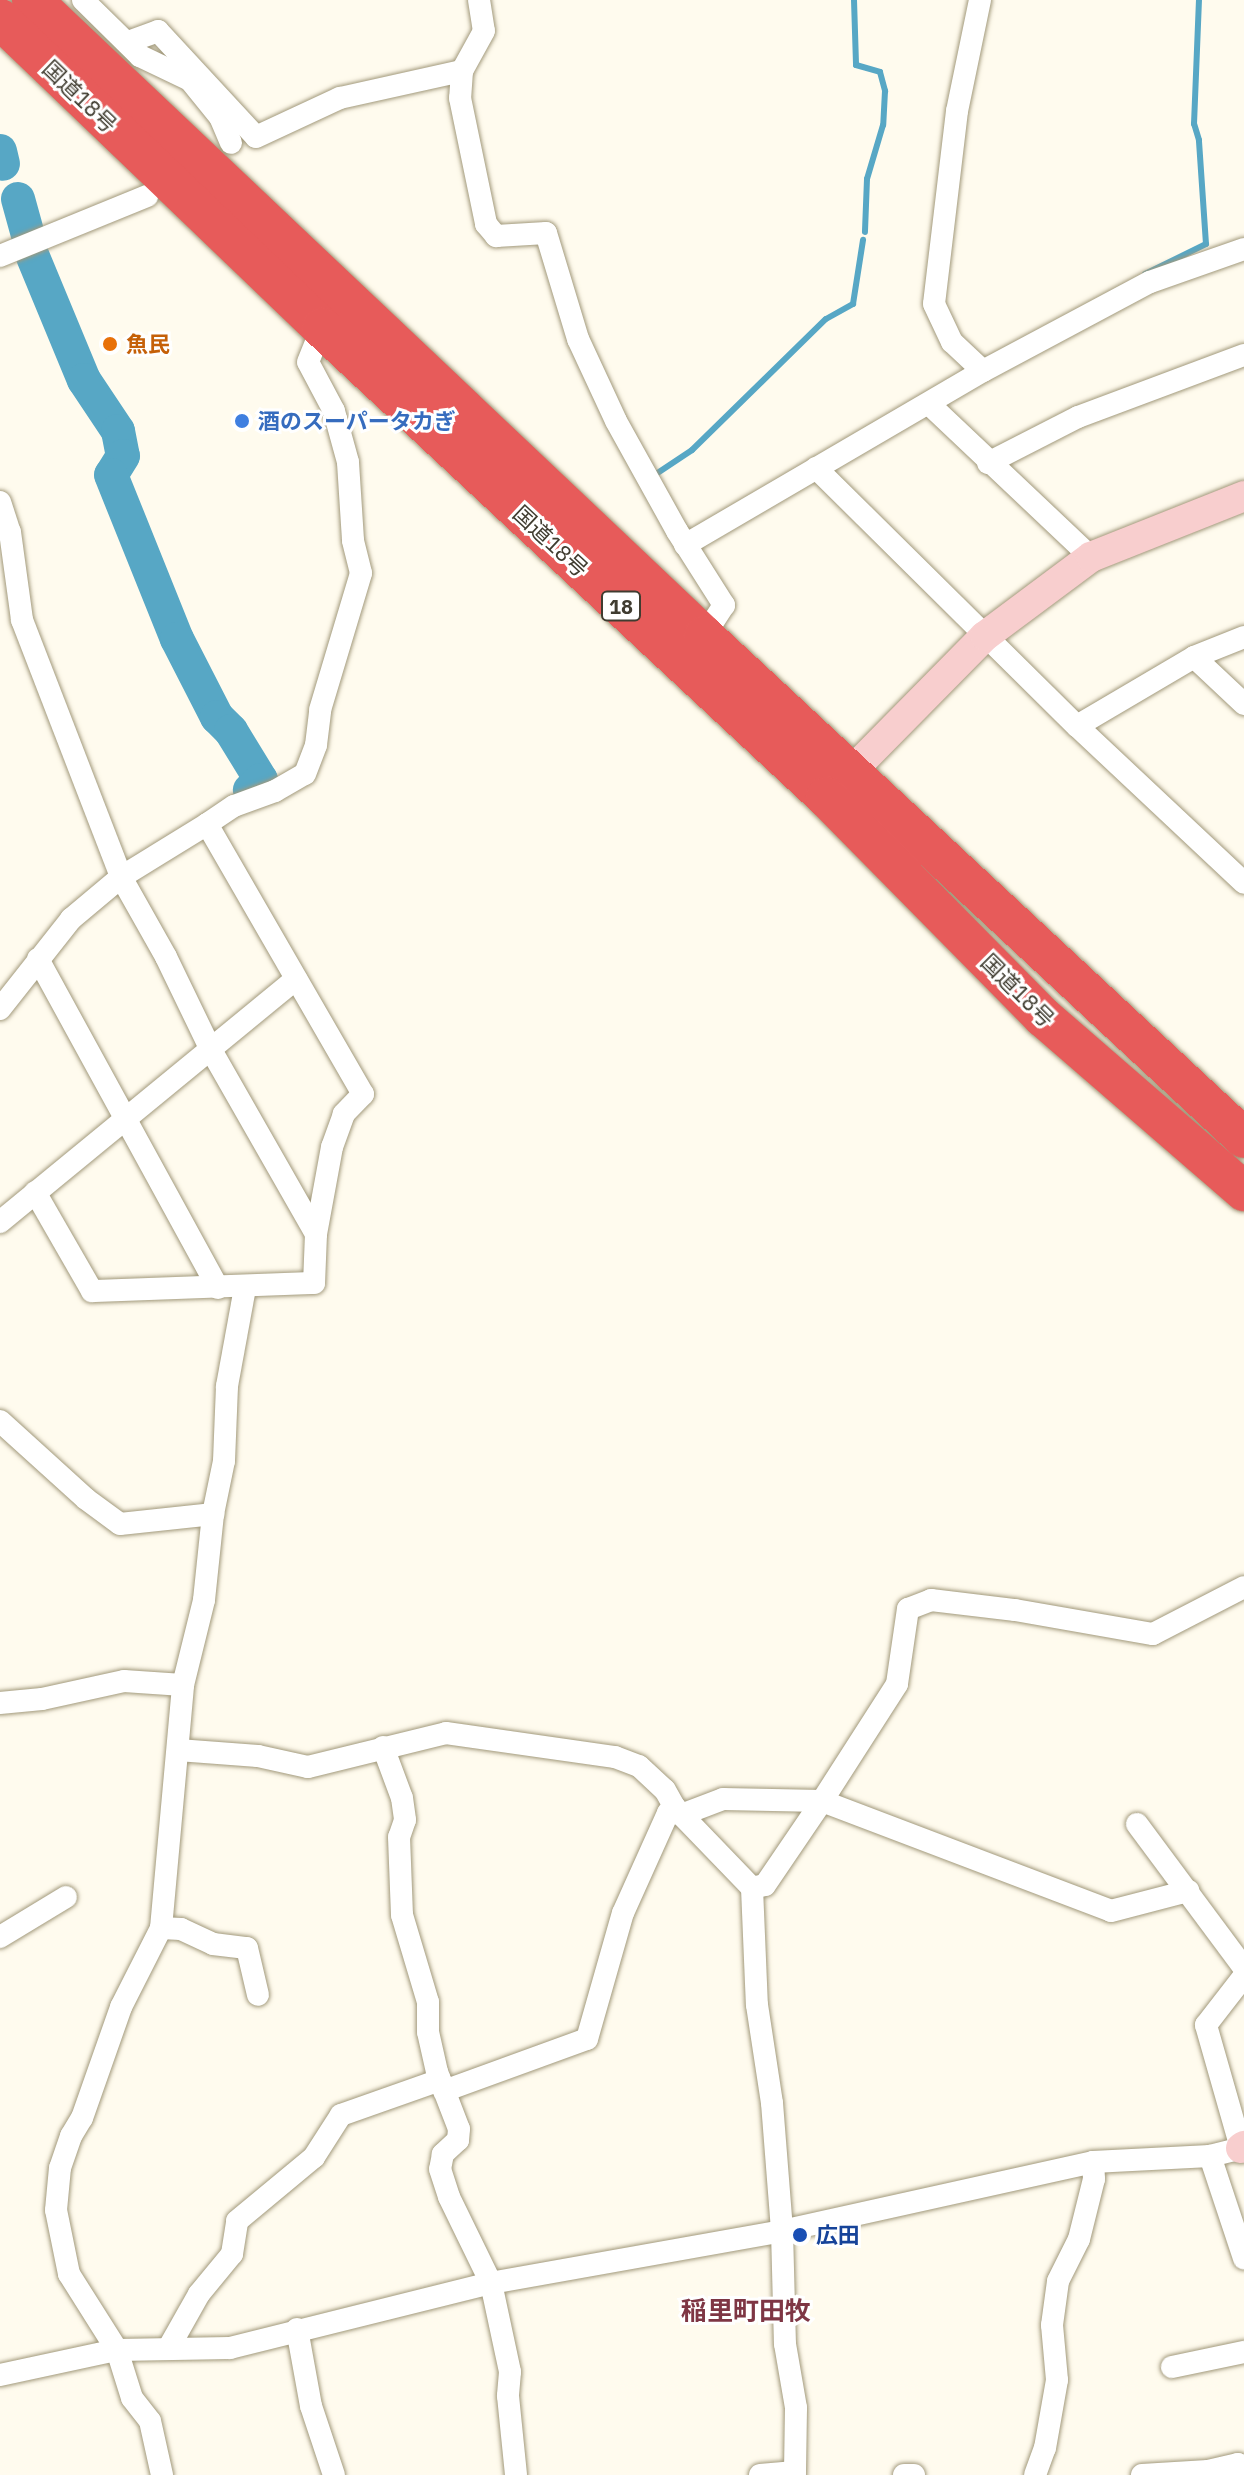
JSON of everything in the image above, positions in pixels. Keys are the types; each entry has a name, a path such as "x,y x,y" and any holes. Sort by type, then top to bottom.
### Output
{"highway":[{"name":"国道18号","path":"32,0 704,636 1043,1017 1244,1191"},
{"name":"国道18号","path":"0,19 322,328 1244,1138"}],"street":[{"path":"83,0 140,56 190,80 220,117 231,143"},
{"path":"479,0 484,31 462,71 460,98 486,224 496,236 546,233 578,339 616,421 685,545 724,605 704,636"},
{"path":"980,0 957,111 934,304 952,342 983,371"},
{"path":"128,42 158,31 256,137 340,98 462,71"},
{"path":"0,256 147,196"},
{"path":"685,545 983,371 1150,282 1244,249"},
{"path":"0,1009 71,919 121,877 234,806 275,791 305,774 316,745 320,710 361,573 353,540 348,462 334,411 308,362 322,328"},
{"path":"988,463 1078,417 1244,355"},
{"path":"929,404 1091,557"},
{"path":"816,468 1077,726 1244,883"},
{"path":"838,784 985,636 1091,557 1244,496"},
{"path":"0,502 10,532 22,620 121,877 166,957 211,1050 316,1234"},
{"path":"1077,726 1194,657 1244,637"},
{"path":"1194,657 1244,704"},
{"path":"35,1192 92,1291 245,1288 314,1283 316,1234 332,1147 344,1114 363,1094 207,824"},
{"path":"38,959 218,1288"},
{"path":"0,1222 296,979"},
{"path":"162,2475 150,2421 132,2398 117,2350 69,2274 56,2210 60,2168 71,2136 82,2118 121,2007 161,1928 183,1685 204,1600 213,1514 224,1461 227,1386 245,1288"},
{"path":"0,1421 86,1499 120,1524 213,1514"},
{"path":"752,1888 765,1885 897,1684 908,1609 931,1600 1015,1610 1153,1634 1244,1587"},
{"path":"0,1703 42,1699 124,1681 183,1685"},
{"path":"178,1750 258,1756 308,1767 446,1733 615,1757 639,1766 665,1790 678,1812 752,1888 757,2005 772,2103 782,2231 785,2344 796,2408 795,2473 760,2475"},
{"path":"383,1747 402,1798 405,1820 399,1837 402,1915 428,2002 428,2032 442,2086 459,2129 458,2140 443,2154 440,2169 449,2197 491,2283 510,2372 508,2396 512,2474"},
{"path":"168,2349 199,2294 232,2254 237,2221 314,2157 341,2115 587,2039 623,1913 668,1813 723,1799 822,1801 1111,1911 1188,1891"},
{"path":"1137,1824 1244,1968"},
{"path":"0,1937 66,1897"},
{"path":"161,1928 181,1929 213,1944 247,1948 258,1995"},
{"path":"0,2375 117,2350 230,2348 491,2283 782,2231 1093,2162 1210,2156 1242,2147 1206,2025 1244,1976"},
{"path":"1210,2156 1244,2258"},
{"path":"1035,2475 1045,2448 1057,2380 1052,2325 1058,2281 1079,2239 1094,2179 1093,2162"},
{"path":"297,2329 311,2406 334,2475"},
{"path":"1172,2367 1244,2352"},
{"path":"1142,2475 1208,2471 1238,2464 1244,2468"},
{"path":"904,2475 914,2475"}],"waterway":[{"path":"854,0 856,65 880,72 885,91 883,125 867,179 865,232"},
{"path":"1145,274 1206,244 1199,140 1194,124 1199,0"},
{"path":"0,151 3,164"},
{"path":"18,199 29,239"},
{"path":"653,476 692,450 826,319 853,304 863,240"},
{"path":"33,257 84,380 118,431 123,456 111,475 177,639 217,717 231,731 261,780 250,790"}],"place":[{"name":"魚民","path":"110,344"},
{"name":"酒のスーパータカぎ","path":"242,421"},
{"name":"広田","path":"800,2235"}],"district":[{"name":"稲里町田牧","path":"746,2311"}]}
